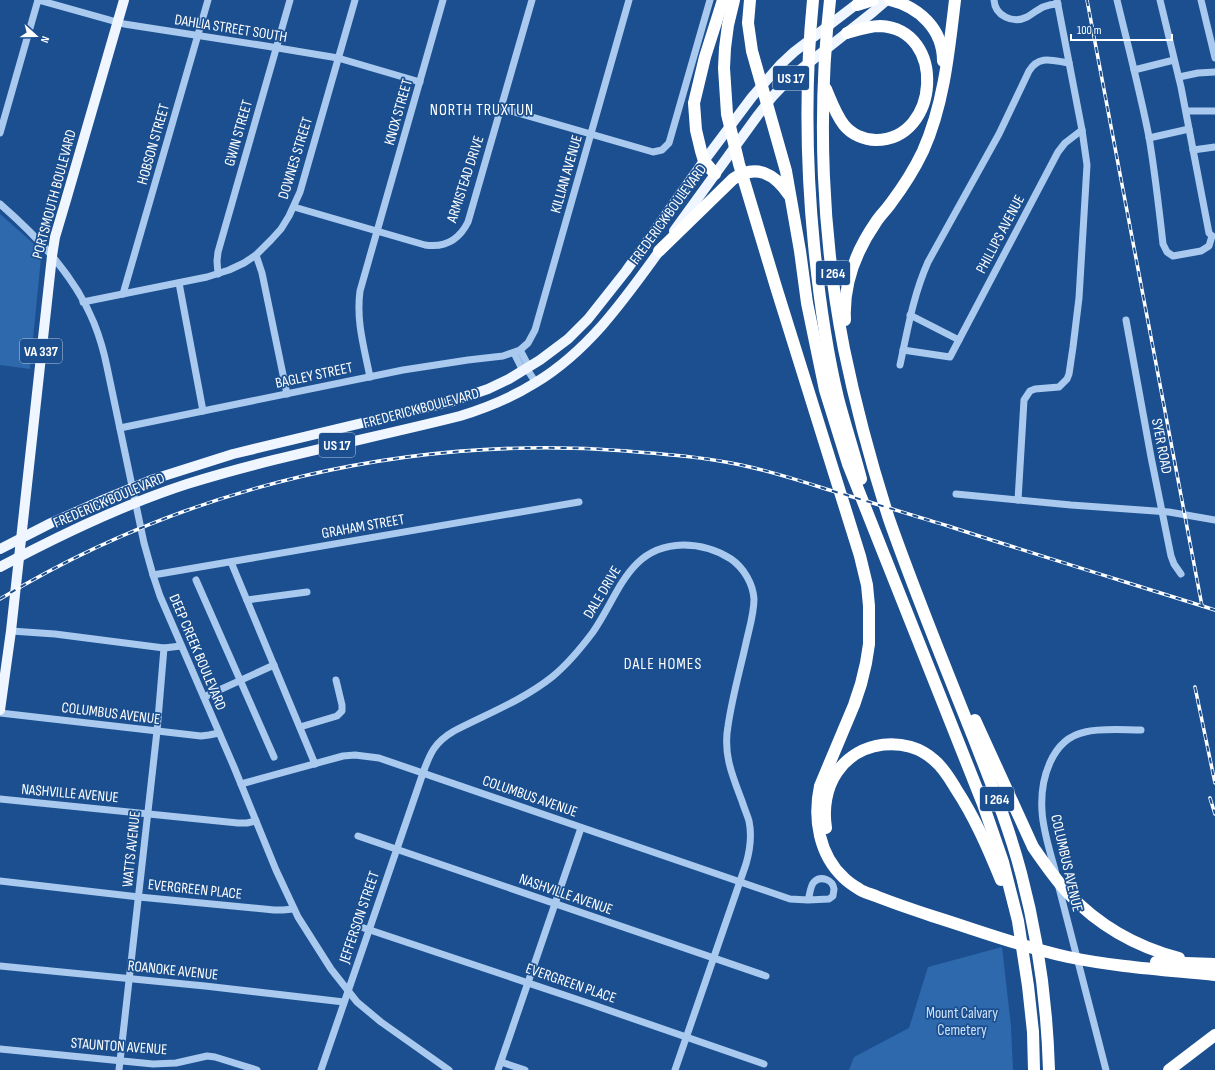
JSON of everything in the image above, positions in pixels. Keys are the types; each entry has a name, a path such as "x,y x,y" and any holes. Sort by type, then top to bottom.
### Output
{"highway":[{"path":"715,174 704,161 694,117 694,103 705,58 723,0"},
{"path":"734,0 728,25 725,48 724,83 728,114 739,164 832,470 860,556 870,606 869,644 862,684 820,786 817,800 816,816 819,835 826,853 844,878 910,909 1046,952 1092,962 1215,975"},
{"path":"750,0 748,23 749,34 756,65 786,171 800,250 807,303 821,371 833,416 852,463"},
{"name":"I 264","path":"813,0 807,112 810,206 820,300 838,398 852,463 896,586 983,804 1003,862 1018,921 1024,958 1031,1009 1034,1070"},
{"path":"860,2 873,0"},
{"path":"888,0 898,2 918,12 932,27 938,37 943,56 942,90"},
{"path":"871,458 846,328 845,316 848,283 858,252 877,221 902,188 922,152 936,116 946,72 955,0"},
{"name":"I 264","path":"830,2 824,85 824,172 831,261 844,349 860,420 879,487 897,541 998,803 1021,872 1033,923 1040,966 1046,1009 1049,1070"},
{"path":"824,85 843,124 857,136 873,140 887,139 902,132 915,120 924,102 928,85 926,67 924,58 914,42 898,30 880,26 872,26 847,33"},
{"path":"659,251 733,179 744,173 757,171 771,176 783,187 791,199"},
{"path":"897,541 986,746 1033,847 1059,883 1075,901 1119,933 1164,954 1185,959 1215,963"},
{"path":"1018,921 975,819 948,775 934,759 915,749 904,746 893,744 878,746 863,750 852,756 837,772 827,793 824,816 828,839 842,864 860,886 1014,936 1076,953 1141,961 1215,963"},
{"path":"1169,1070 1215,1035"}],"main road":[{"name":"PORTSMOUTH BOULEVARD","path":"0,712 12,631 52,256 66,200 124,0"},
{"name":"FREDERICK BOULEVARD","path":"0,567 63,534 92,521 186,485 240,468 460,416 507,399 536,383 562,365 581,348 616,310 773,96 792,77 888,0"},
{"name":"FREDERICK BOULEVARD","path":"0,549 68,515 133,488 196,465 233,454 450,402 488,389 526,369 568,339 588,319 626,271 752,96 780,65 794,52 860,2"}],"street":[{"name":"DAHLIA STREET SOUTH","path":"38,0 117,23 338,58 420,82"},
{"path":"0,133 38,0"},
{"name":"HOBSON STREET","path":"123,294 208,0"},
{"name":"GWIN STREET","path":"218,274 218,252 290,0"},
{"name":"DOWNES STREET","path":"84,302 218,274 244,264 256,255 281,229 300,192 355,0"},
{"name":"KNOX STREET","path":"377,231 443,0"},
{"name":"ARMISTEAD DRIVE","path":"294,206 425,245 433,246 449,243 460,235 468,222 532,0"},
{"name":"KILLIAN AVENUE","path":"517,352 528,343 535,330 629,0"},
{"path":"500,108 650,150 658,152 662,150 669,143 710,0"},
{"path":"994,0 999,13 1008,19 1016,20 1028,16 1045,6 1058,2 1086,154 1087,176 1077,320 1069,374 1067,379 1059,387 1035,389 1030,391 1024,400 1018,500"},
{"path":"1117,0 1149,138 1164,244 1167,252 1173,256 1201,251 1209,246 1213,237 1209,233 1179,77 1160,0"},
{"path":"1202,0 1215,58"},
{"path":"900,365 910,315 928,262 999,134 1032,66 1041,60 1070,63"},
{"path":"1134,70 1174,60"},
{"path":"1179,77 1198,72 1215,70"},
{"path":"1186,111 1215,111"},
{"path":"1149,138 1189,129"},
{"name":"PHILLIPS AVENUE","path":"903,350 950,357 1058,152 1067,141 1082,130"},
{"path":"1193,150 1215,147"},
{"name":"DEEP CREEK BOULEVARD","path":"0,204 36,237 52,256 84,302 94,324 101,342 144,543 160,596 293,909 323,957 357,1002 381,1022 449,1070"},
{"path":"370,376 358,305 360,291 377,231"},
{"path":"256,255 262,272 287,394"},
{"path":"179,283 204,411"},
{"path":"910,315 959,340"},
{"name":"SYER ROAD","path":"1126,320 1171,556 1174,564 1181,574"},
{"path":"517,352 528,364 526,369 536,383"},
{"name":"BAGLEY STREET","path":"120,428 370,376 432,365 503,356 517,352"},
{"path":"956,494 1071,505 1162,511 1215,520"},
{"name":"GRAHAM STREET","path":"153,575 487,519 579,502"},
{"name":"DALE DRIVE","path":"423,773 429,756 434,748 446,736 454,730 528,693 548,680 570,660 593,632 605,614 626,576 638,561 653,551 674,545 686,545 710,549 732,560 740,567 749,580 754,599 749,630 726,736 729,765 748,819 750,831 750,850 675,1070"},
{"path":"231,562 315,764"},
{"path":"196,580 274,757"},
{"path":"247,600 307,592"},
{"path":"12,631 70,636 164,648 181,646"},
{"name":"WATTS AVENUE","path":"119,1070 157,732 164,648"},
{"path":"204,697 274,665"},
{"path":"300,727 337,716 342,711 336,680"},
{"name":"COLUMBUS AVENUE","path":"0,712 157,732 201,736 219,733"},
{"name":"COLUMBUS AVENUE","path":"1106,1070 1043,824 1042,798 1044,779 1048,767 1058,749 1064,742 1079,734 1093,730 1141,730"},
{"name":"COLUMBUS AVENUE","path":"241,784 343,756 355,755 379,758 790,899 808,900"},
{"name":"JEFFERSON STREET","path":"321,1070 423,773"},
{"name":"NASHVILLE AVENUE","path":"0,799 238,823 256,821"},
{"path":"498,1070 582,828"},
{"name":"NASHVILLE AVENUE","path":"358,836 766,976"},
{"name":"EVERGREEN PLACE","path":"0,881 139,897 274,910 293,909"},
{"name":"EVERGREEN PLACE","path":"355,924 764,1064"},
{"name":"ROANOKE AVENUE","path":"0,966 129,978 344,1002"},
{"name":"STAUNTON AVENUE","path":"0,1049 153,1064 166,1064 207,1056 257,1070"},
{"path":"501,1062 525,1070"}],"green space":[{"path":"0,214 33,243 41,258 30,369 0,365"},
{"name":"Mount Calvary Cemetery","path":"1002,947 1011,1026 1013,1070 849,1070 854,1057 909,1028 928,967"}],"railway":[{"path":"1087,0 1202,606"},
{"path":"0,599 72,560 146,526 223,498 302,476 383,461 464,451 545,448 627,451 713,460 752,467 948,526 1215,610"},
{"path":"1195,687 1215,783"},
{"path":"1210,798 1215,814"}],"district":[{"name":"NORTH TRUXTUN","path":"482,109"},
{"name":"DALE HOMES","path":"663,663"}]}
